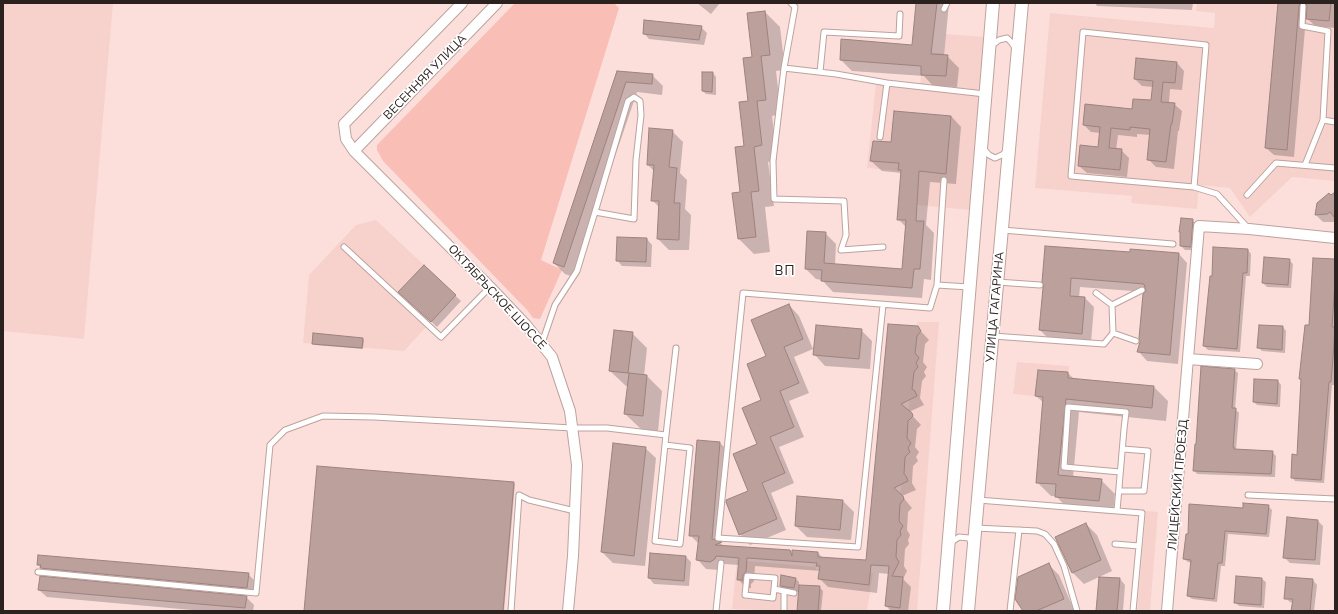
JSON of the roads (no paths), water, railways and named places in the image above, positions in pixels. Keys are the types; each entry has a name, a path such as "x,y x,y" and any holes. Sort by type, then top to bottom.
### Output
{"street":[{"name":"ВЕСЕННЯЯ УЛИЦА","path":"346,139 344,124 462,3"},
{"name":"ВЕСЕННЯЯ УЛИЦА","path":"354,151 497,3"},
{"path":"943,611 993,3"},
{"name":"УЛИЦА ГАГАРИНА","path":"968,611 1022,3"},
{"name":"ОКТЯБРЬСКОЕ ШОССЕ","path":"346,139 354,151 526,325 552,357 570,411 577,465 573,556 568,611"},
{"name":"ЛИЦЕЙСКИЙ ПРОЕЗД","path":"1167,611 1199,226 1249,229"},
{"path":"1249,229 1335,238"},
{"path":"1188,359 1257,364"}],"lane":[{"path":"791,3 795,7 784,68 773,161 774,199 844,201 846,235 841,250 883,247"},
{"path":"944,9 947,3"},
{"path":"1303,6 1302,26 1328,31 1323,120 1305,165"},
{"path":"820,72 824,32 899,36 900,14"},
{"path":"1194,187 1206,45 1083,32 1071,176 1194,187 1217,194 1249,229"},
{"path":"990,47 999,40 1007,38 1018,51"},
{"path":"784,68 820,72 887,83 985,94"},
{"path":"880,137 887,83"},
{"path":"542,344 555,304 577,271 628,102 634,97 640,101 641,115 636,160 634,219 595,212"},
{"path":"1323,120 1335,122"},
{"path":"982,148 995,158 1002,155 1009,149"},
{"path":"1247,196 1276,163 1335,168"},
{"path":"883,305 858,548 718,538 743,293 930,308 936,285 944,180"},
{"path":"1002,230 1173,244"},
{"path":"344,247 441,337 490,287"},
{"path":"997,282 1040,285"},
{"path":"936,285 970,287"},
{"path":"1112,305 1142,290"},
{"path":"1096,293 1112,305"},
{"path":"993,336 1104,344 1113,333 1112,305"},
{"path":"1113,333 1136,341"},
{"path":"665,445 690,448 680,544 655,541 666,435 676,348"},
{"path":"1117,511 1126,412 1068,407 1064,467 1120,472"},
{"path":"38,572 256,593 270,445 285,430 323,416 374,417 572,428 607,428 666,435"},
{"path":"1119,491 1144,492 1148,451 1122,449"},
{"path":"511,611 519,495 529,500 575,511"},
{"path":"1248,495 1335,499"},
{"path":"978,500 1142,513 1133,611"},
{"path":"976,528 1037,531 1045,534 1054,544 1064,566 1077,611"},
{"path":"1010,611 1019,530"},
{"path":"949,544 959,537 968,538 974,547"},
{"path":"1115,544 1139,546"},
{"path":"716,611 721,563"},
{"path":"746,576 775,578 774,589 773,598 745,595 746,576"},
{"path":"774,589 794,593"},
{"path":"784,591 784,611"}],"district":[{"name":"ВП","path":"785,271"}]}
